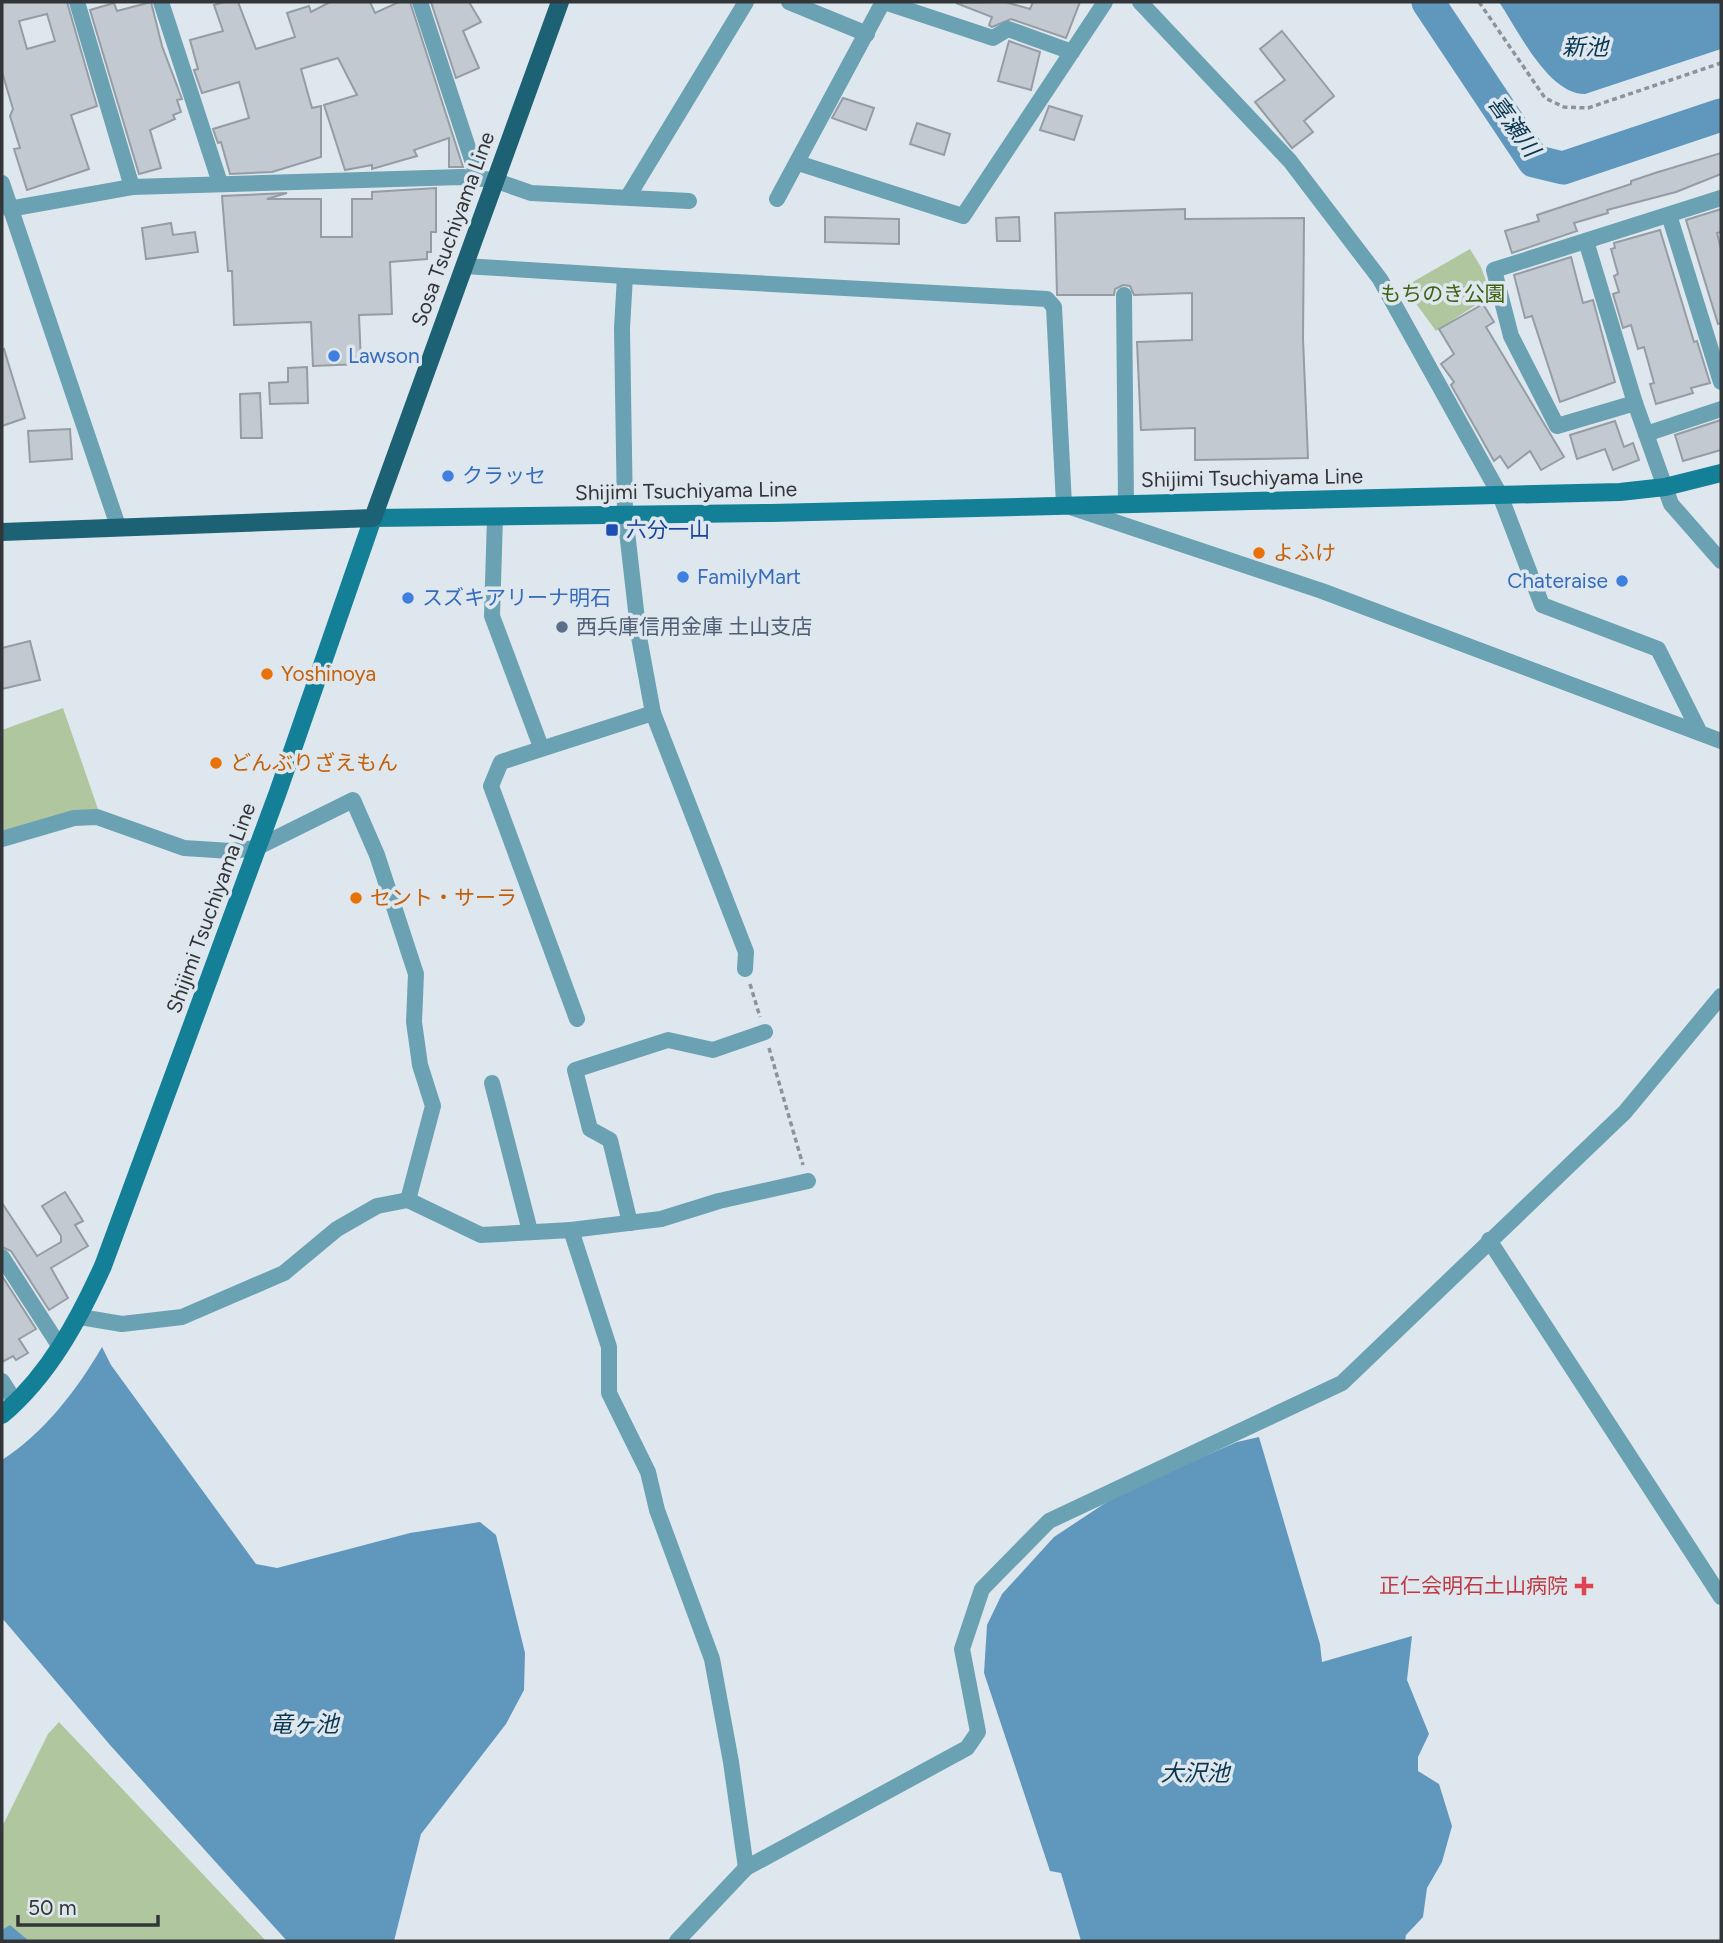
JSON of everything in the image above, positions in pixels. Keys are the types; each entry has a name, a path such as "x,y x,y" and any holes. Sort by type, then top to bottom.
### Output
{"main road":[{"name":"Sosa Tsuchiyama Line","path":"373,518 464,266 486,179 560,2"},
{"name":"Shijimi Tsuchiyama Line","path":"9,1409 60,1348 80,1317 117,1228 373,518 1620,492 1665,487 1721,473"},
{"path":"2,531 373,518"}],"street":[{"path":"77,2 132,187"},
{"path":"162,2 219,183"},
{"path":"420,2 486,179"},
{"path":"629,195 746,2"},
{"path":"789,2 867,34"},
{"path":"777,200 883,2 953,17 993,38 1008,29 1072,52"},
{"path":"798,163 963,216 1105,2"},
{"path":"1140,2 1290,161 1380,279 1500,495 1542,605 1658,649 1700,733"},
{"path":"171,89 188,84"},
{"path":"9,209 132,187 486,179 531,193 629,195 689,201"},
{"path":"2,183 106,482 118,526"},
{"path":"1635,403 1557,426 1511,336 1494,270 1721,198"},
{"path":"1669,215 1721,382"},
{"path":"1586,241 1635,403 1671,504 1721,561"},
{"path":"464,266 1047,299 1054,307 1064,505 1322,591 1721,741"},
{"path":"625,276 622,328 625,514 639,637 653,713 746,952 745,969"},
{"path":"1124,295 1126,504"},
{"path":"1646,434 1721,410"},
{"path":"495,517 492,616 541,747"},
{"path":"577,1019 491,786 501,762 653,713"},
{"path":"2,839 74,818 97,817 184,848 231,851 256,848 353,800 377,855 416,974 414,1022 420,1065 433,1106 408,1200"},
{"path":"677,1941 746,1868 967,1748 978,1732 962,1649 982,1589 1049,1521 1342,1383 1625,1112 1721,996"},
{"path":"630,1223 610,1140 590,1129 575,1070 668,1040 713,1050 765,1032"},
{"path":"492,1083 530,1231"},
{"path":"80,1317 122,1324 182,1317 284,1273 337,1229 377,1206 408,1200 481,1235 571,1230 661,1219 719,1201 808,1181"},
{"path":"571,1230 609,1347 609,1394 648,1472 657,1510 712,1659 731,1762 746,1868"},
{"path":"1489,1240 1721,1597"},
{"path":"2,1257 60,1348"},
{"path":"2,1381 9,1409"}],"path":[{"path":"1479,2 1545,98 1563,107 1588,108 1721,63"},
{"path":"745,969 808,1181"}],"green space":[{"name":"もちのき公園","path":"1470,249 1481,267 1491,295 1436,331 1404,287"},
{"path":"63,708 99,812 2,832 2,730"},
{"path":"59,1722 266,1941 2,1941 2,1827 48,1734"}],"water":[{"name":"新池","path":"1499,2 1721,2 1721,49 1585,94 1571,91 1547,72"},
{"name":"竜ヶ池","path":"102,1347 111,1365 256,1564 277,1568 410,1533 480,1522 496,1535 525,1653 524,1690 506,1724 421,1834 394,1941 287,1941 110,1745 2,1618 2,1460 46,1424 82,1379"},
{"name":"大沢池","path":"1259,1437 1320,1644 1322,1662 1412,1636 1407,1680 1429,1734 1418,1757 1418,1771 1439,1784 1452,1826 1442,1862 1427,1888 1423,1917 1406,1935 1405,1941 1081,1941 1061,1873 1050,1871 984,1673 987,1625 1002,1594 1054,1537 1122,1492 1237,1442"},
{"path":"10,1925 29,1941 2,1941 2,1930"}],"building":[{"path":"2,2 67,2 97,106 71,115 89,169 27,190 14,149 20,148 10,116 13,109 2,72","holes":["47,14 55,41 27,49 19,21"]},
{"path":"151,2 162,46 182,99 177,100 181,112 173,115 175,119 150,130 161,168 139,174 90,10 114,3 117,11"},
{"path":"238,2 256,49 295,37 287,13 309,6 311,12 330,2 370,2 375,13 399,2 410,2 463,167 449,167 449,138 414,150 417,156 372,169 372,165 345,170 324,105 357,95 338,58 301,69 312,108 321,106 321,157 272,172 230,174 221,142 218,143 213,129 249,118 239,82 202,93 194,70 198,69 190,40 223,31 214,5"},
{"path":"431,2 469,2 481,22 463,31 479,68 456,78"},
{"path":"1005,2 1030,9 1033,2 1080,2 1066,38 1011,19 992,27 989,25 992,17 956,3"},
{"path":"1282,31 1334,96 1304,121 1313,132 1292,148 1255,102 1285,80 1260,49"},
{"path":"1009,41 1040,52 1031,90 998,81"},
{"path":"843,98 874,108 866,130 832,118"},
{"path":"1049,106 1082,116 1074,140 1040,130"},
{"path":"917,123 950,134 944,155 910,144"},
{"path":"1721,153 1721,174 1676,192 1607,210 1608,213 1574,223 1577,231 1512,253 1505,231 1539,221 1537,215 1631,184 1631,181"},
{"path":"436,188 436,232 431,232 431,252 427,252 427,259 390,262 392,314 359,315 361,364 313,366 311,322 234,325 232,271 228,271 222,196 287,193 267,199 321,199 321,237 352,237 352,199 372,199 372,192"},
{"path":"1185,209 1185,219 1304,218 1303,339 1308,458 1195,460 1195,428 1141,430 1137,342 1192,340 1192,293 1134,295 1130,286 1123,285 1115,289 1114,295 1057,295 1055,213"},
{"path":"1721,209 1721,232 1717,233 1721,249 1721,323 1718,324 1686,220"},
{"path":"825,217 899,219 899,244 825,242"},
{"path":"1019,217 1020,241 997,241 996,218"},
{"path":"171,223 173,235 195,232 198,252 146,259 142,228"},
{"path":"1660,230 1694,342 1697,341 1710,383 1691,388 1693,393 1656,404 1650,384 1654,383 1644,347 1638,349 1631,325 1623,328 1613,294 1619,292 1614,276 1618,274 1611,249 1615,248 1614,243"},
{"path":"1571,257 1583,303 1593,300 1615,382 1560,402 1532,316 1525,318 1514,275"},
{"path":"1483,304 1494,322 1486,327 1564,457 1541,470 1530,451 1508,468 1500,456 1494,461 1451,385 1454,382 1441,364 1454,354 1439,329"},
{"path":"4,349 25,418 2,426 2,350"},
{"path":"307,367 308,403 270,404 269,383 288,382 288,368"},
{"path":"260,393 262,438 241,438 240,394"},
{"path":"1721,420 1721,450 1683,461 1675,435"},
{"path":"1615,421 1624,447 1633,443 1639,460 1613,470 1605,449 1577,459 1570,435"},
{"path":"70,429 72,459 30,462 28,431"},
{"path":"30,641 40,680 2,689 2,648"},
{"path":"65,1192 83,1221 75,1225 88,1246 51,1268 68,1298 49,1310 11,1251 2,1247 2,1203 37,1256 61,1242 61,1236 42,1206"},
{"path":"2,1276 36,1329 19,1339 28,1353 16,1360 13,1356 2,1362"}],"waterway":[{"name":"喜瀬川","path":"1428,2 1534,161 1563,168 1721,115"}],"place":[{"name":"Lawson","path":"334,356"},
{"name":"クラッセ","path":"448,476"},
{"name":"六分一山","path":"612,530"},
{"name":"よふけ","path":"1259,553"},
{"name":"FamilyMart","path":"683,577"},
{"name":"Chateraise","path":"1622,581"},
{"name":"スズキアリーナ明石","path":"408,598"},
{"name":"西兵庫信用金庫 土山支店","path":"562,627"},
{"name":"Yoshinoya","path":"267,674"},
{"name":"どんぶりざえもん","path":"216,763"},
{"name":"セント・サーラ","path":"356,898"},
{"name":"正仁会明石土山病院","path":"1584,1586"}]}
